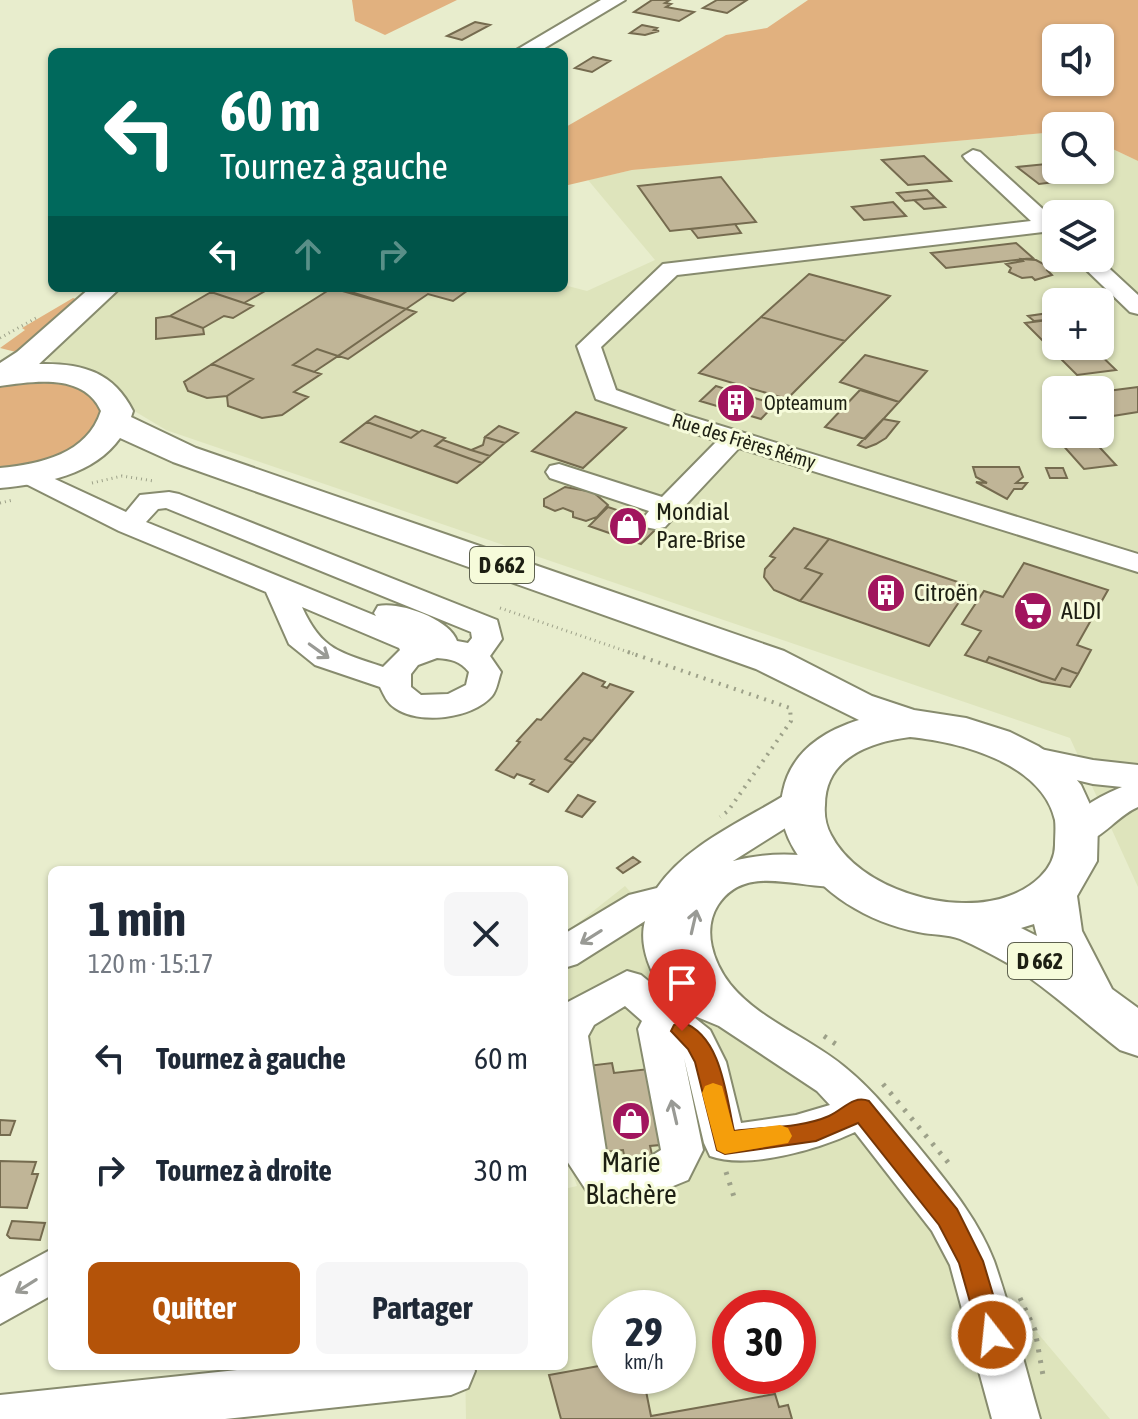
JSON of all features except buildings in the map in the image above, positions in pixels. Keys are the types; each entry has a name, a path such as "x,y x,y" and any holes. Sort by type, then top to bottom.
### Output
{"main road":[{"path":"530,48 615,0"},
{"path":"0,377 64,328 101,292"},
{"path":"64,328 59,356 73,376"},
{"path":"0,377 37,373 87,380 108,393 117,411 115,421 101,441 73,460 14,476"},
{"name":"D 662","path":"115,421 192,459 245,474 770,660 858,705 910,723"},
{"name":"D 662","path":"73,460 192,459"},
{"path":"810,680 823,697 830,714 830,749"},
{"path":"910,723 946,726 983,735 1026,757 1062,792 1073,812 1078,833 1077,854 1069,874 1054,892 1016,913 965,921 930,918 895,908 863,893 837,874 817,850 805,825 802,801 806,781 830,749 866,731 910,723"},
{"name":"D 662","path":"1054,892 1053,914 1058,937 1071,962 1123,1023"},
{"name":"D 662","path":"965,921 1027,952 1123,1023"}],"street":[{"path":"973,156 1042,219"},
{"name":"Rue des Frères Rémy","path":"1042,229 671,269 589,346 605,394 734,438 1138,563"},
{"path":"1100,272 1138,307"},
{"path":"559,472 661,515 734,438"},
{"path":"14,476 130,518 278,587 429,650 474,657 485,672 480,690 459,704 420,706 401,696 393,681 326,658 300,637 278,587"},
{"path":"130,518 150,501 169,500 486,627 487,639 474,657"},
{"path":"130,518 161,521 429,629 442,638 429,650 399,665 393,681"},
{"path":"1026,757 1093,772 1138,777"},
{"path":"1078,833 1113,804 1138,794"},
{"path":"802,801 712,857 681,882 669,900 661,930 667,963 678,982 694,999 733,1015 831,1079 866,1091 948,1217 971,1261 1031,1404"},
{"path":"733,1015 701,972 690,935 696,911 707,892 725,879 765,866 785,865 837,874"},
{"path":"568,951 642,905 669,900"},
{"path":"669,1020 658,1029 682,1150 679,1162 670,1170 603,1179 586,1158 568,1035 580,1014 627,986 669,1020 696,1042 706,1062 725,1143 816,1131 839,1123 866,1091"},
{"path":"0,1302 48,1272"},
{"path":"0,1419 451,1371"}],"path":[{"path":"818,1033 842,1048"},
{"path":"866,1091 892,1092 953,1169"},
{"path":"728,1175 735,1200"},
{"path":"1016,1290 1035,1330 1031,1404"}],"shaded area":[{"path":"352,0 457,0 385,35 355,21"},
{"path":"808,0 1138,0 1138,161 1114,150 1114,112 1042,112 1042,133 632,170 568,185 568,126 726,35 767,28"},
{"path":"1042,133 1042,184 1114,184 1114,150 1138,161 1138,887 1070,738 166,430 16,340 106,292 568,292 568,286 587,291 655,260 588,180 632,170"},
{"path":"76,299 24,354 0,348 25,330 22,328"},
{"path":"53,379 86,389 96,398 104,415 84,439 60,455 0,470 0,383"},
{"path":"625,886 656,920 831,1079 971,1261 1035,1330 1110,1419 466,1419 465,1370 568,1370 568,1188 577,1186 568,1160 568,931"}],"slow traffic":[{"path":"713,1093 725,1143 780,1136"}],"place":[{"name":"Opteamum","path":"736,403"},
{"name":"Mondial Pare-Brise","path":"628,526"},
{"name":"Citroën","path":"886,593"},
{"name":"ALDI","path":"1033,611"},
{"name":"Marie Blachère","path":"631,1121"}],"route":[{"path":"682,1031 696,1042 706,1062 725,1143 816,1131 839,1123 861,1108 948,1217 971,1261 992,1335"}]}
